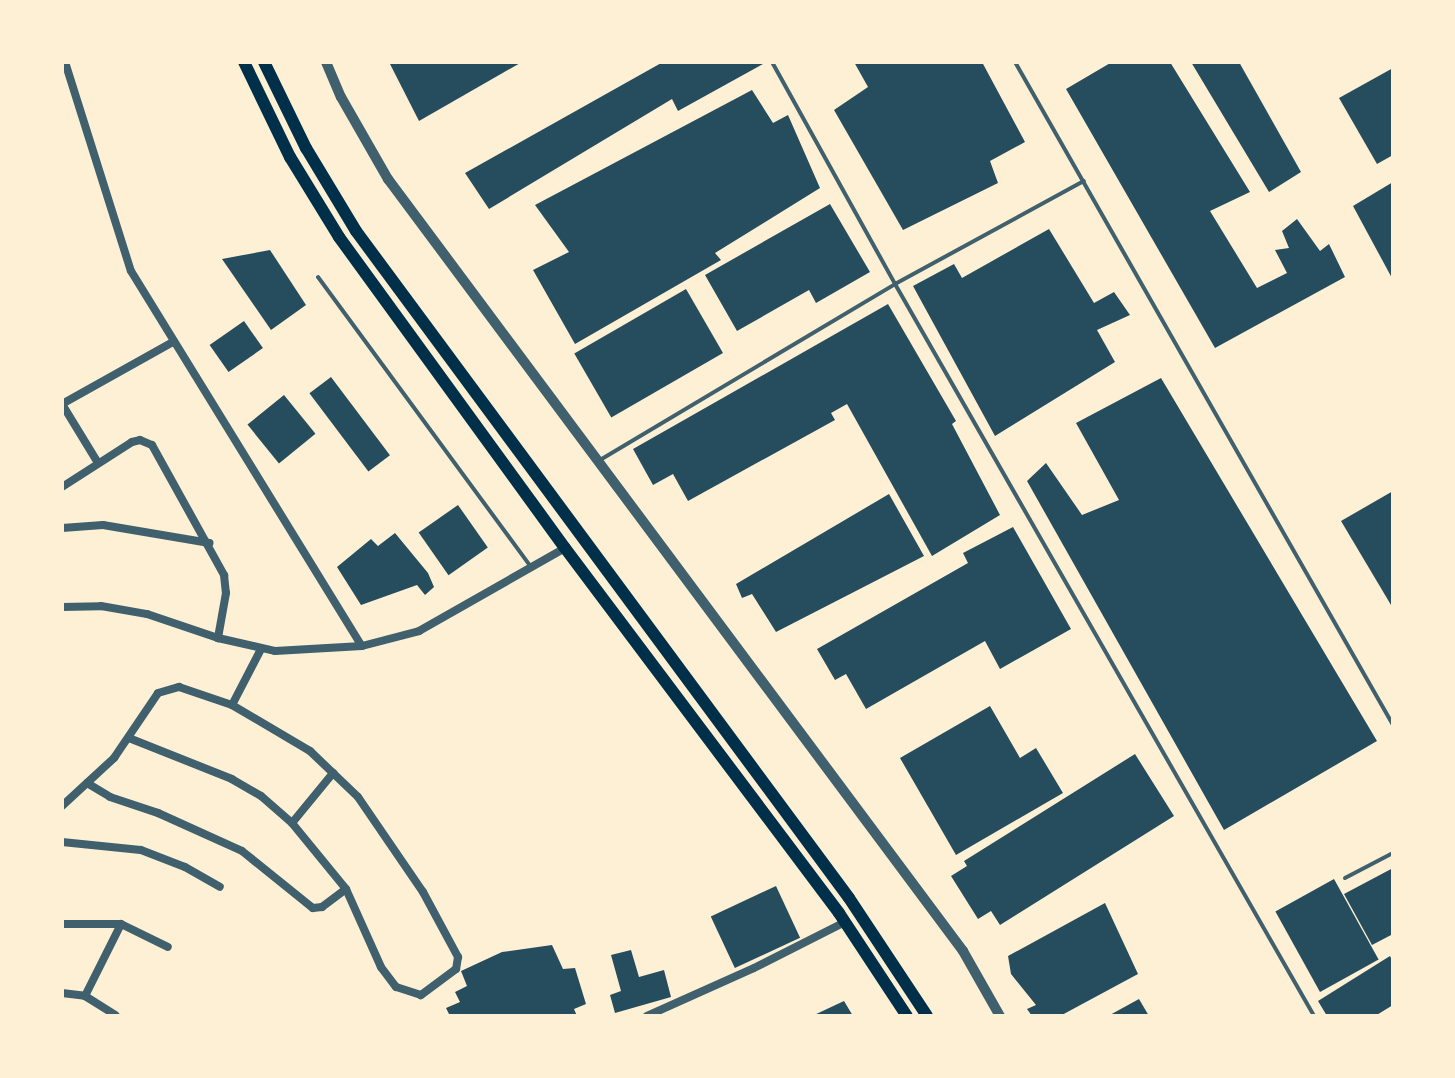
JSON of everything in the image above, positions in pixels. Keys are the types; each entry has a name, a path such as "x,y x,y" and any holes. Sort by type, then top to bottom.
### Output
{"highway":[{"path":"244,62 290,157 339,237 565,548 845,922 907,1016"},
{"path":"264,62 306,148 356,231 849,898 927,1016"}],"street":[{"path":"65,62 131,271 362,646"},
{"path":"326,62 341,97 388,179 963,951 1000,1016"},
{"path":"98,463 62,404 173,342"},
{"path":"62,487 132,442 140,440 152,445 224,575 226,593 218,638"},
{"path":"62,528 103,525 209,543"},
{"path":"62,607 101,606 147,614 261,649 319,650 362,646 419,631 565,548"},
{"path":"232,705 261,649"},
{"path":"62,806 129,738 152,700 168,689 193,690 232,705 285,734 358,797 394,846 455,950 459,960 456,969 421,995 396,987 381,967 346,889 325,859 292,823 261,796 232,779 129,738"},
{"path":"292,823 333,773"},
{"path":"87,783 110,797 158,813 242,851 313,908 322,907 346,889"},
{"path":"62,842 141,850 185,867 220,887"},
{"path":"647,1016 845,922"},
{"path":"62,924 121,924 168,947"},
{"path":"85,996 121,924"},
{"path":"62,993 85,996 102,1012 115,1015"}],"lane":[{"path":"772,62 895,284 1314,1016"},
{"path":"1015,62 1393,725"},
{"path":"598,461 895,284 1084,181"},
{"path":"318,277 531,567"},
{"path":"1345,878 1393,853"}],"building":[{"path":"522,62 419,121 390,64"},
{"path":"663,62 763,64 678,111 672,99 489,209 465,173"},
{"path":"854,62 982,62 1025,142 990,161 998,183 903,230 834,110 868,87"},
{"path":"1112,62 1170,62 1250,192 1210,211 1257,288 1287,273 1275,250 1289,248 1282,231 1297,219 1320,251 1329,244 1345,277 1215,348 1066,89"},
{"path":"1191,62 1239,62 1301,172 1269,192"},
{"path":"1393,68 1393,155 1377,164 1339,98"},
{"path":"752,90 773,123 788,115 820,188 715,253 721,260 575,344 533,270 569,252 535,205"},
{"path":"1393,182 1393,280 1353,206"},
{"path":"830,204 870,272 816,303 809,290 737,331 705,275"},
{"path":"1049,229 1094,303 1114,292 1130,315 1097,330 1115,362 995,436 913,286 954,264 962,278"},
{"path":"270,250 306,305 271,330 222,259"},
{"path":"686,289 723,353 611,418 574,354"},
{"path":"888,304 956,421 952,424 1000,515 932,556 847,404 831,413 835,420 688,501 673,474 653,485 633,449"},
{"path":"244,321 263,348 229,372 210,345"},
{"path":"331,377 390,455 368,472 309,393"},
{"path":"1161,378 1377,741 1224,830 1027,481 1046,463 1082,515 1119,500 1076,423"},
{"path":"284,395 315,434 279,463 247,425"},
{"path":"1393,491 1393,604 1391,605 1341,521"},
{"path":"889,494 924,556 776,632 752,594 742,598 736,584"},
{"path":"458,505 488,548 449,575 419,533"},
{"path":"1013,527 1071,629 1000,669 985,641 866,709 846,674 835,680 817,649 968,563 963,553"},
{"path":"395,533 428,573 434,587 425,595 417,585 361,605 337,567 371,539 378,546"},
{"path":"990,706 1020,758 1036,748 1063,793 956,855 900,758"},
{"path":"1135,754 1174,816 1000,925 991,911 978,919 951,876 967,866 964,861"},
{"path":"1393,868 1393,934 1372,945 1344,894"},
{"path":"1334,879 1379,959 1320,992 1275,911"},
{"path":"776,886 800,938 735,968 711,916"},
{"path":"1105,903 1138,974 1060,1016 1032,1016 1027,1009 1036,1005 1011,974 1008,956"},
{"path":"552,945 563,969 575,968 586,1004 574,1009 577,1016 450,1016 446,1008 460,1002 455,992 467,986 461,971 502,952"},
{"path":"631,950 639,977 664,970 671,997 615,1013 610,995 621,991 611,955"},
{"path":"1390,956 1393,962 1393,1005 1375,1016 1327,1016 1318,1001"},
{"path":"1139,999 1149,1016 1108,1016"},
{"path":"844,1001 853,1016 812,1016"}]}
